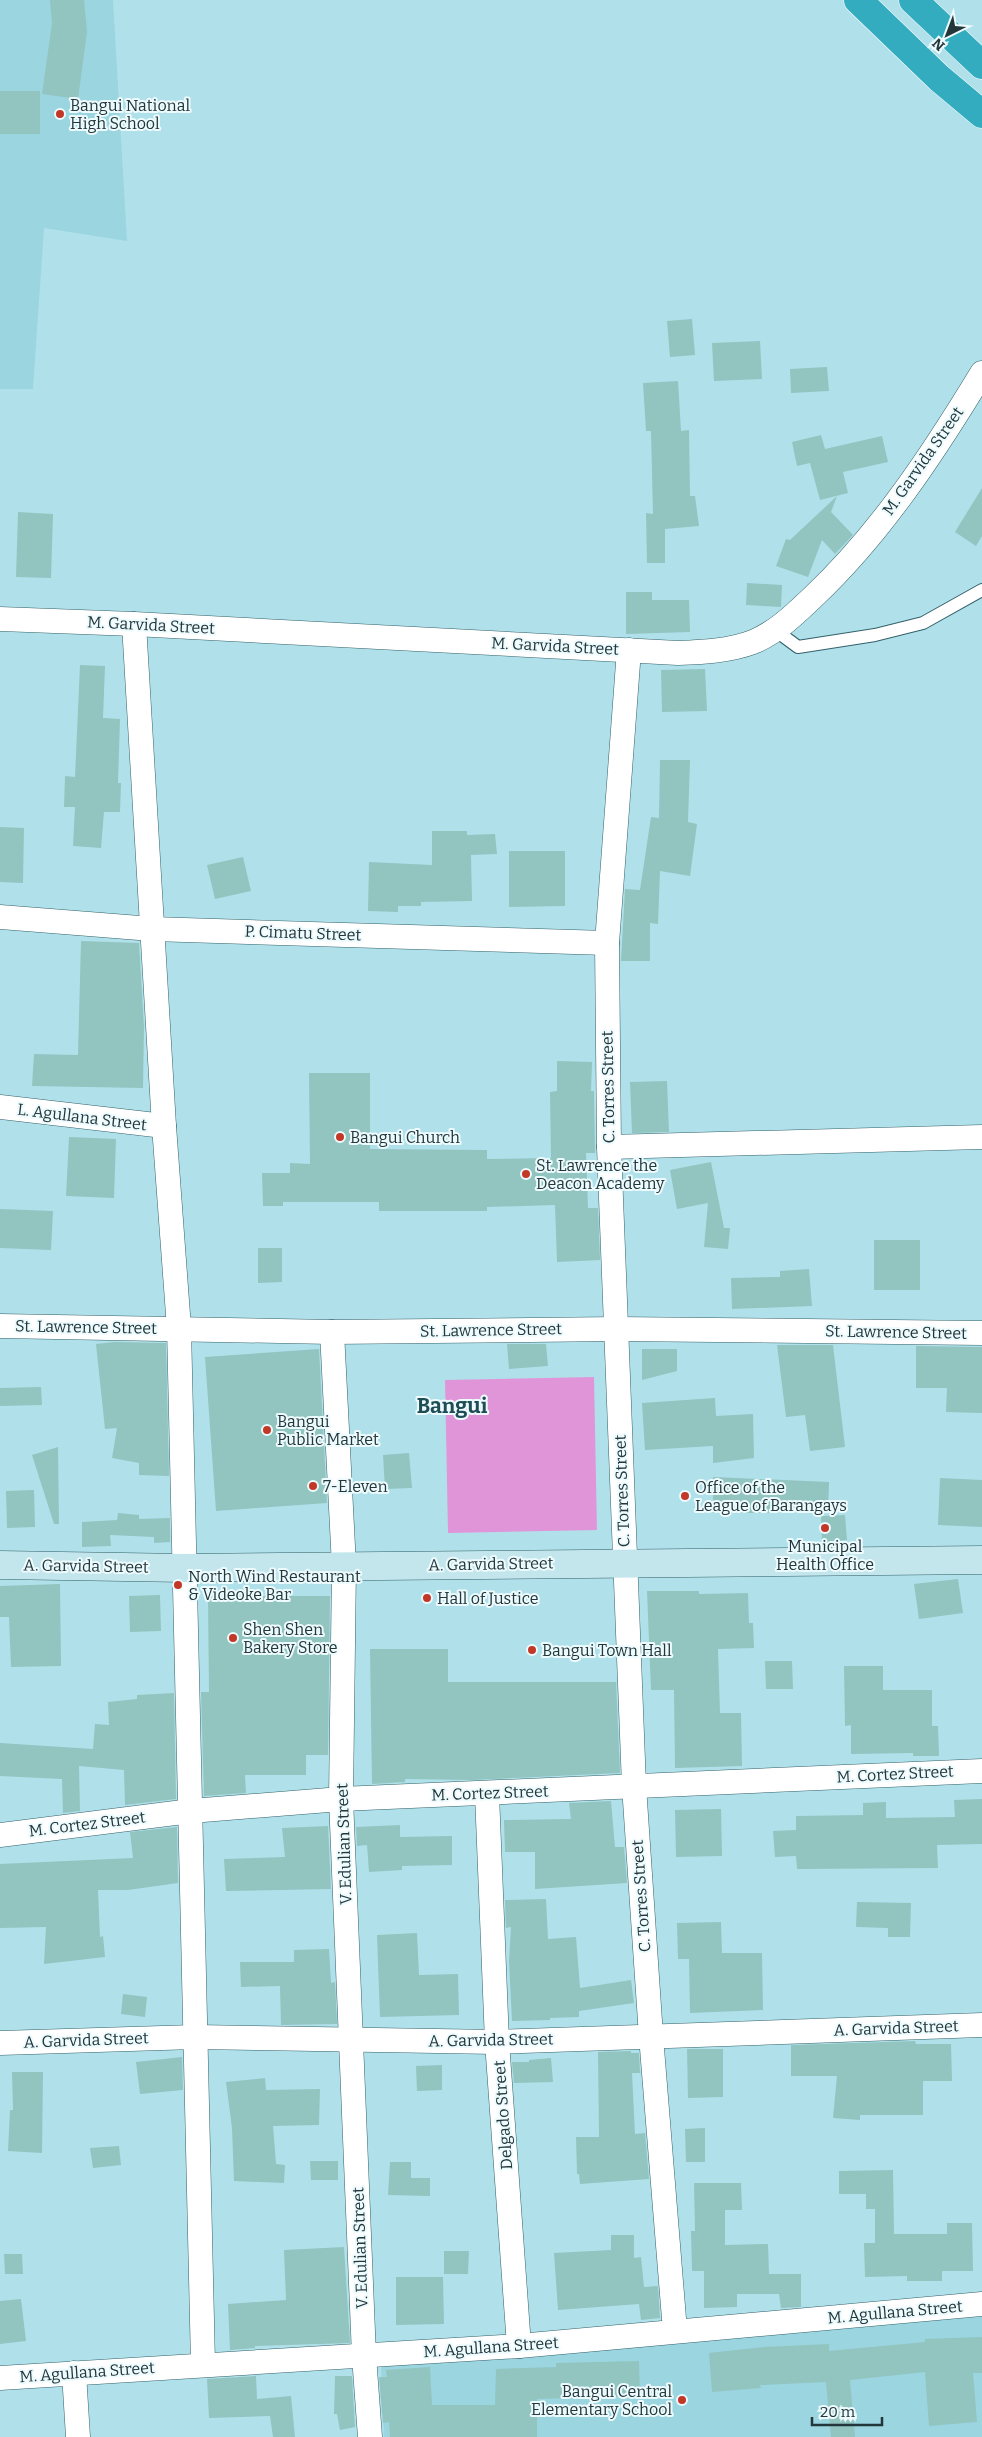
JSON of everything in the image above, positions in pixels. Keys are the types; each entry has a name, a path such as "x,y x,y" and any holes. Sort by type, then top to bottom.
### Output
{"highway":[{"path":"913,0 982,65"},
{"path":"867,3 982,114"}],"main road":[{"name":"A. Garvida Street","path":"0,1565 185,1568 624,1562 982,1560"}],"street":[{"name":"M. Garvida Street","path":"0,619 134,624 678,653 721,651 752,642 775,630 841,570 885,517 982,373"},
{"path":"134,624 164,1126 179,1328 204,2364"},
{"name":"C. Torres Street","path":"629,650 607,943 609,1147 634,1786 651,2036 675,2331"},
{"name":"P. Cimatu Street","path":"0,917 152,928 607,943"},
{"name":"L. Agullana Street","path":"0,1107 164,1126"},
{"path":"609,1147 982,1137"},
{"name":"St. Lawrence Street","path":"0,1326 332,1332 617,1328 982,1332"},
{"name":"V. Edulian Street","path":"332,1332 344,1566 342,1799 364,2356 370,2437"},
{"name":"M. Cortez Street","path":"0,1835 191,1811 342,1799 487,1794 982,1770"},
{"name":"Delgado Street","path":"487,1794 497,2042 519,2346"},
{"name":"A. Garvida Street","path":"0,2043 195,2037 497,2042 982,2025"},
{"name":"M. Agullana Street","path":"0,2378 519,2346 982,2304"},
{"path":"74,2373 78,2437"}],"lane":[{"path":"775,630 798,647 817,646 875,635 923,623 982,590"}],"shaded area":[{"name":"Bangui National High School","path":"0,0 113,0 127,241 44,228 33,389 0,389"},
{"path":"594,1377 597,1530 448,1533 445,1380"},
{"name":"Bangui Central Elementary School","path":"982,2315 982,2437 384,2437 381,2364"}],"building":[{"path":"50,0 84,0 87,32 78,99 42,94 52,23"},
{"path":"0,91 40,91 40,134 0,134"},
{"path":"692,319 695,355 670,357 667,321"},
{"path":"760,341 762,379 714,381 712,343"},
{"path":"827,367 829,391 791,393 790,369"},
{"path":"678,381 681,431 689,430 690,496 695,496 699,526 665,529 665,563 647,563 646,513 653,514 651,431 646,431 643,383"},
{"path":"821,435 825,449 882,436 888,462 843,472 848,493 820,500 810,463 797,466 792,442"},
{"path":"982,488 982,536 976,546 955,532"},
{"path":"837,496 831,512 853,535 835,554 822,540 808,577 776,566 786,539 790,540"},
{"path":"18,512 53,514 51,578 16,577"},
{"path":"747,583 782,585 781,607 746,605"},
{"path":"626,592 652,592 652,600 689,600 690,632 626,634"},
{"path":"80,665 105,666 103,718 120,719 118,783 121,783 120,812 104,812 101,848 73,846 75,807 64,807 65,776 75,777"},
{"path":"705,669 707,711 662,712 661,670"},
{"path":"660,760 690,760 688,822 697,824 690,876 660,871 658,924 650,923 650,961 621,961 625,889 640,890 651,817 659,818"},
{"path":"0,827 24,828 23,883 0,882"},
{"path":"432,831 467,831 467,835 495,834 497,854 471,855 472,901 421,902 421,906 398,906 398,912 368,911 369,862 432,865"},
{"path":"509,851 565,851 565,906 509,907"},
{"path":"243,857 251,891 215,899 207,865"},
{"path":"81,941 139,943 144,1027 143,1088 32,1086 34,1054 78,1055"},
{"path":"557,1061 592,1062 591,1091 594,1091 595,1153 586,1153 588,1208 598,1208 600,1260 557,1262 555,1205 487,1207 487,1211 379,1211 379,1202 283,1202 283,1206 263,1206 262,1173 290,1173 290,1163 310,1164 309,1073 370,1073 370,1149 487,1150 487,1159 551,1158 550,1092 557,1091"},
{"path":"667,1081 669,1132 632,1133 630,1082"},
{"path":"69,1137 116,1139 114,1198 66,1196"},
{"path":"711,1162 724,1228 730,1228 728,1249 704,1247 708,1203 677,1209 670,1170"},
{"path":"0,1209 53,1211 51,1250 0,1248"},
{"path":"874,1240 920,1240 920,1290 874,1290"},
{"path":"258,1248 282,1248 282,1282 258,1283"},
{"path":"809,1269 812,1306 732,1309 731,1278 780,1277 780,1271"},
{"path":"115,1342 166,1343 169,1476 139,1475 139,1463 112,1458 117,1428 105,1429 96,1344"},
{"path":"507,1344 546,1344 548,1366 509,1369"},
{"path":"777,1345 833,1345 845,1447 810,1451 805,1415 786,1417"},
{"path":"916,1346 982,1347 982,1413 946,1412 947,1388 916,1388"},
{"name":"Bangui Public Market","path":"319,1349 327,1503 216,1511 205,1357"},
{"path":"642,1349 677,1349 677,1371 642,1380"},
{"path":"41,1387 42,1405 0,1406 0,1388"},
{"path":"715,1398 716,1416 753,1414 754,1458 713,1463 713,1446 645,1450 642,1403"},
{"path":"58,1447 59,1524 54,1524 32,1455"},
{"path":"409,1453 412,1488 385,1489 383,1455"},
{"path":"713,1477 829,1482 828,1511 778,1509 778,1513 713,1513"},
{"path":"940,1478 982,1480 982,1527 938,1525"},
{"path":"34,1490 35,1527 7,1528 6,1491"},
{"path":"118,1513 139,1515 139,1519 170,1518 170,1542 154,1543 154,1537 110,1535 111,1546 82,1547 82,1522 117,1520"},
{"path":"845,1515 847,1540 822,1542 821,1516"},
{"path":"958,1579 963,1613 919,1619 914,1584"},
{"path":"60,1584 61,1666 11,1667 9,1617 0,1617 0,1586"},
{"path":"647,1591 699,1591 699,1594 748,1593 749,1623 753,1623 754,1648 718,1649 720,1713 741,1713 742,1766 675,1768 674,1690 651,1690"},
{"path":"160,1595 161,1631 130,1632 129,1596"},
{"path":"208,1596 330,1596 328,1755 306,1755 306,1775 245,1775 246,1793 204,1796 201,1692 209,1692"},
{"path":"370,1649 448,1649 448,1682 616,1682 620,1773 472,1780 405,1779 405,1782 372,1784"},
{"path":"765,1661 792,1661 793,1689 766,1689"},
{"path":"844,1666 883,1666 883,1690 932,1690 932,1726 938,1726 939,1756 913,1756 913,1753 851,1754 851,1725 845,1726"},
{"path":"174,1693 176,1799 125,1805 124,1770 79,1766 80,1811 63,1813 62,1779 0,1776 0,1743 93,1749 95,1724 109,1725 108,1702 137,1699 137,1695"},
{"path":"982,1799 982,1844 937,1845 938,1868 797,1869 796,1856 775,1857 773,1831 796,1830 796,1816 863,1815 863,1803 886,1802 886,1818 955,1817 954,1800"},
{"path":"611,1801 615,1847 624,1847 627,1883 535,1889 535,1852 505,1852 504,1820 571,1819 569,1803"},
{"path":"721,1809 722,1856 676,1857 675,1810"},
{"path":"400,1825 400,1837 452,1836 452,1865 402,1866 402,1870 369,1872 367,1845 357,1846 356,1827"},
{"path":"328,1826 331,1889 226,1891 224,1859 285,1857 282,1828"},
{"path":"177,1827 178,1883 128,1890 98,1890 100,1937 103,1936 105,1957 44,1964 46,1927 0,1928 0,1864 133,1858 130,1832"},
{"path":"546,1899 548,1939 576,1937 580,1988 631,1980 634,2003 579,2011 579,2017 512,2021 509,1961 511,1927 506,1928 505,1900"},
{"path":"857,1902 911,1903 910,1937 888,1937 888,1928 856,1927"},
{"path":"721,1922 722,1953 762,1953 763,2010 690,2013 689,1959 678,1959 677,1923"},
{"path":"417,1933 419,1975 458,1974 459,2015 380,2017 377,1935"},
{"path":"329,1949 331,1983 335,1982 337,2024 281,2025 280,1986 241,1987 240,1962 294,1962 294,1950"},
{"path":"123,1994 147,1997 145,2017 121,2014"},
{"path":"915,2041 916,2044 951,2044 952,2081 923,2081 923,2115 860,2115 860,2120 833,2118 837,2076 791,2076 791,2045"},
{"path":"687,2049 723,2049 723,2097 688,2098"},
{"path":"631,2051 631,2053 639,2053 640,2073 632,2073 635,2134 645,2133 649,2179 580,2184 579,2174 577,2174 576,2137 599,2137 598,2052"},
{"path":"182,2057 183,2090 140,2094 136,2062"},
{"path":"551,2058 553,2082 514,2083 512,2062 529,2062 529,2060"},
{"path":"442,2065 442,2090 417,2091 416,2066"},
{"path":"12,2072 43,2072 42,2153 8,2151 10,2110 13,2110"},
{"path":"265,2078 266,2090 320,2089 319,2125 273,2126 276,2164 285,2165 284,2183 234,2181 232,2128 226,2082"},
{"path":"705,2128 705,2162 686,2162 685,2129"},
{"path":"119,2146 121,2165 93,2168 90,2148"},
{"path":"310,2161 338,2161 338,2180 311,2180"},
{"path":"390,2162 411,2162 411,2178 430,2178 430,2196 388,2195"},
{"path":"893,2170 894,2234 947,2234 947,2223 972,2223 973,2271 942,2271 942,2281 907,2281 907,2276 865,2277 864,2243 875,2243 875,2209 866,2209 866,2194 839,2194 839,2171"},
{"path":"694,2183 741,2183 742,2210 725,2210 725,2245 768,2244 769,2274 801,2274 801,2307 781,2308 779,2294 737,2294 737,2307 704,2308 704,2271 692,2271 691,2231 695,2231"},
{"path":"611,2235 634,2235 634,2258 641,2257 644,2287 658,2286 660,2318 641,2320 639,2304 558,2310 554,2253 611,2250"},
{"path":"344,2247 350,2343 255,2346 255,2348 230,2350 228,2304 286,2300 284,2250"},
{"path":"444,2251 469,2251 468,2274 444,2274"},
{"path":"4,2254 22,2254 23,2274 5,2274"},
{"path":"396,2277 443,2277 444,2324 396,2325"},
{"path":"21,2299 26,2341 0,2344 0,2301"},
{"path":"982,2337 982,2373 973,2373 977,2422 929,2426 925,2372 850,2380 855,2437 831,2437 826,2382 760,2385 761,2388 712,2392 709,2353 764,2347 829,2344 829,2351 925,2342 925,2339"},
{"path":"639,2361 640,2396 537,2399 537,2437 390,2437 389,2422 383,2423 379,2377 387,2377 386,2370 430,2367 432,2405 495,2405 496,2369 556,2367 556,2363"},
{"path":"256,2376 257,2399 291,2396 295,2437 273,2437 270,2416 209,2418 207,2379"},
{"path":"335,2376 352,2376 355,2427 340,2430 337,2414 334,2414"}],"place":[{"name":"Bangui National High School","path":"60,114"},
{"name":"Bangui Church","path":"340,1137"},
{"name":"St. Lawrence the Deacon Academy","path":"526,1174"},
{"name":"Bangui Public Market","path":"267,1430"},
{"name":"7-Eleven","path":"313,1486"},
{"name":"Office of the League of Barangays","path":"685,1496"},
{"name":"Municipal Health Office","path":"825,1528"},
{"name":"North Wind Restaurant & Videoke Bar","path":"178,1585"},
{"name":"Hall of Justice","path":"427,1598"},
{"name":"Shen Shen Bakery Store","path":"233,1638"},
{"name":"Bangui Town Hall","path":"532,1650"},
{"name":"Bangui Central Elementary School","path":"682,2400"}],"district":[{"name":"Bangui","path":"452,1406"}]}
